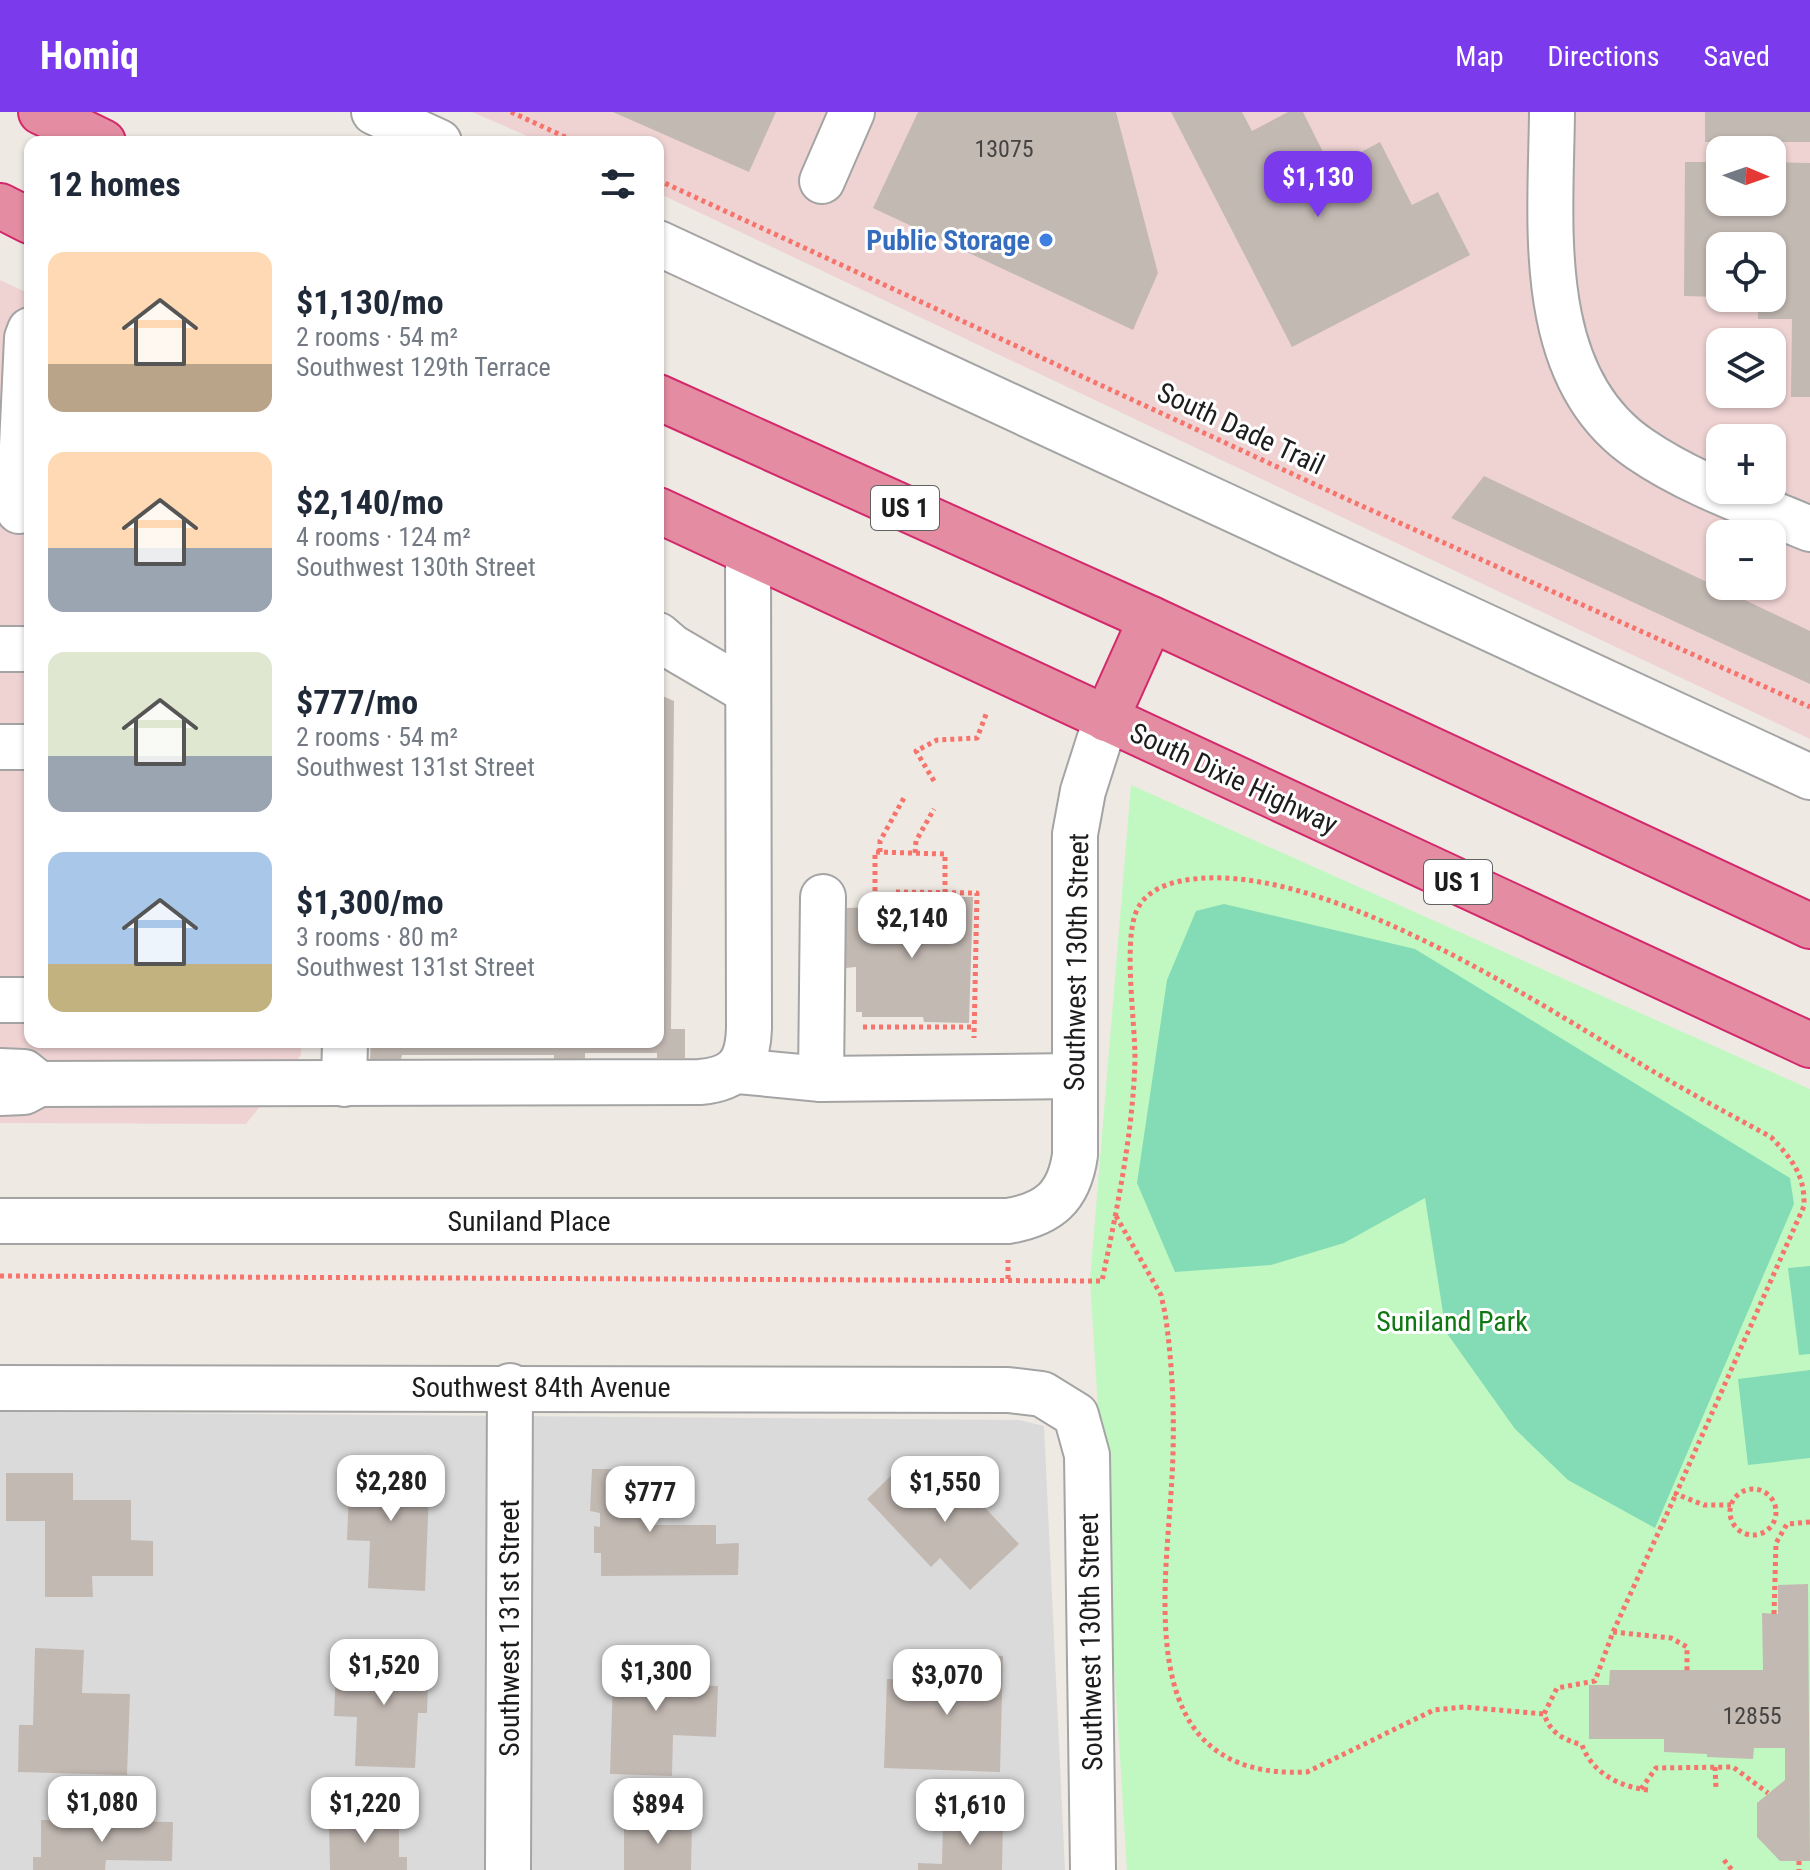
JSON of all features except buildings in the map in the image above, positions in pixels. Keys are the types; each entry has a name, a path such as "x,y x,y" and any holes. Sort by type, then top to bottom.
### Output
{"highway":[{"path":"41,112 91,136"},
{"path":"0,206 24,218"},
{"name":"US 1","path":"664,400 1151,619 1810,926"},
{"name":"South Dixie Highway","path":"664,513 1810,1045"},
{"path":"1106,719 1151,619"}],"street":[{"path":"374,112 426,136"},
{"path":"822,181 852,112"},
{"path":"1552,112 1553,267 1558,309 1573,364 1601,412 1639,449 1704,484 1810,529"},
{"path":"664,246 1810,777"},
{"path":"16,508 19,332"},
{"path":"13,1083 345,1063 700,1082 728,1077 738,1071 747,1052 749,1028 748,552"},
{"path":"664,651 747,691"},
{"name":"Southwest 130th Street","path":"1055,1205 1063,1195 1073,1167 1075,834 1083,791 1106,719"},
{"path":"0,747 24,747"},
{"path":"821,1079 823,897"},
{"path":"0,1000 24,1000"},
{"path":"738,1071 821,1079 1074,1076"},
{"name":"Suniland Place","path":"0,1221 1008,1221 1028,1218 1055,1205"},
{"name":"Southwest 84th Avenue","path":"0,1388 510,1386 1008,1390 1042,1394 1076,1415"},
{"name":"Southwest 131st Street","path":"508,1870 510,1386"},
{"name":"Southwest 130th Street","path":"1076,1415 1083,1431 1089,1478 1093,1870"}],"path":[{"path":"511,112 563,136"},
{"name":"South Dade Trail","path":"664,183 1353,502 1810,707"},
{"path":"934,781 916,751 937,740 977,738 987,712"},
{"path":"880,852 880,841 905,796"},
{"path":"915,853 916,841 934,809"},
{"path":"875,899 875,852 945,854 945,893"},
{"path":"0,1276 1102,1281 1116,1215 1135,1060 1131,980 1134,916 1149,893 1192,879 1272,884 1357,912 1442,950 1527,994 1771,1137 1801,1173 1804,1206 1790,1245 1613,1632 1595,1681 1557,1688 1544,1714 1548,1726 1560,1737 1582,1745 1593,1764 1609,1779 1648,1790"},
{"path":"896,892 977,893 974,1043 982,1044"},
{"path":"850,1027 974,1027"},
{"path":"1116,1215 1161,1295 1165,1313 1173,1451 1163,1582 1164,1623 1174,1694 1202,1739 1220,1755 1242,1764 1288,1773 1307,1772 1322,1767 1363,1741 1434,1710 1476,1708 1544,1714"},
{"path":"1763,1491 1774,1502 1772,1525 1760,1534 1746,1534 1731,1520 1731,1505 1740,1492 1763,1491"},
{"path":"1676,1494 1704,1505 1731,1505"},
{"path":"1774,1614 1776,1543 1787,1524 1810,1522"},
{"path":"1772,1525 1781,1532"},
{"path":"1613,1632 1677,1640 1687,1647 1687,1671"},
{"path":"1715,1767 1716,1788"},
{"path":"1640,1789 1656,1768 1733,1767 1768,1793"},
{"path":"1724,1860 1732,1870"},
{"path":"1799,1861 1799,1870"}],"shaded area":[{"path":"472,112 1810,112 1810,739 664,196 664,136 527,136"},
{"path":"0,280 24,291 24,1048 301,1048 301,1055 246,1124 0,1123"},
{"path":"0,1412 1019,1420 1044,1426 1065,1870 0,1870"}],"green space":[{"name":"Suniland Park","path":"1131,785 1810,1089 1810,1870 1127,1870 1090,1280"},
{"path":"1224,904 1415,949 1790,1178 1794,1204 1655,1528 1568,1480 1515,1429 1446,1332 1425,1198 1344,1243 1271,1265 1175,1272 1137,1183 1167,980 1196,911"},
{"path":"1810,1266 1810,1354 1799,1355 1788,1268"},
{"path":"1810,1370 1810,1458 1748,1465 1738,1379"}],"place":[{"name":"Public Storage","path":"1046,240"}]}
